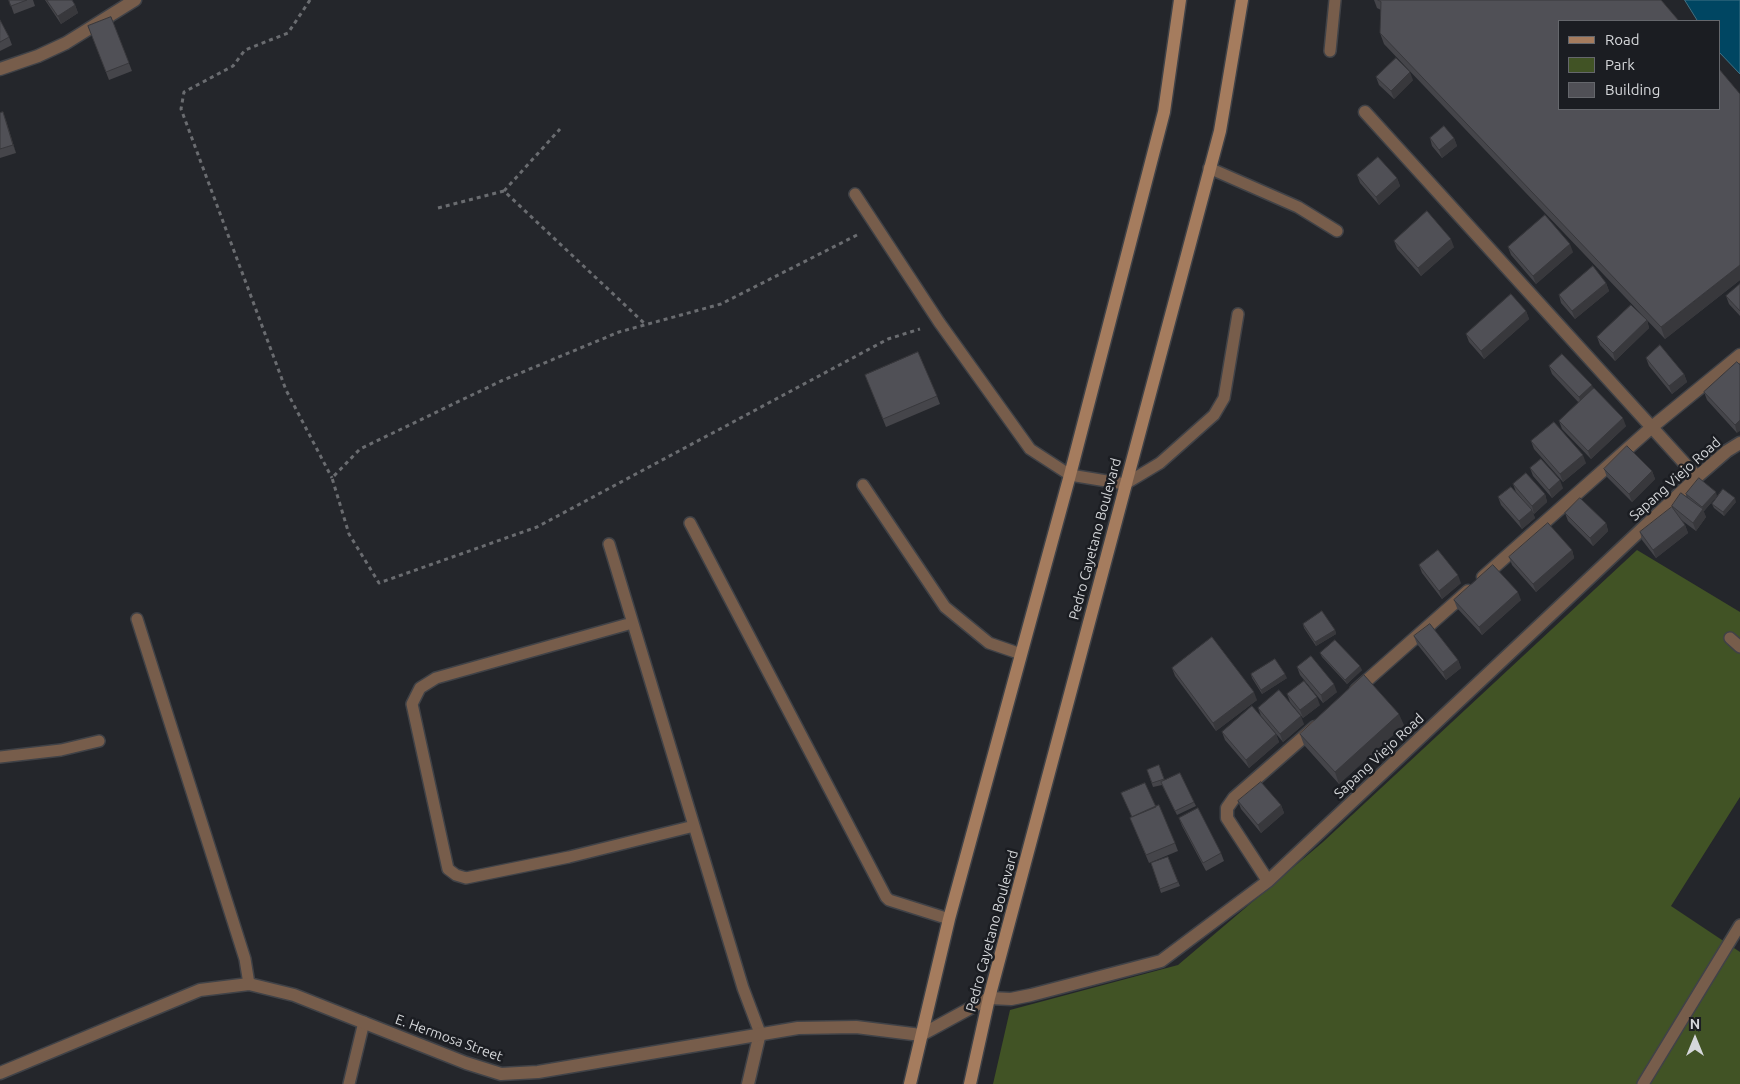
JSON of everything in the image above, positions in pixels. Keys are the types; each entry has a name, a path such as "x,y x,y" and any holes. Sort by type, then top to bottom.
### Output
{"main road":[{"path":"910,1084 949,920 1070,475 1164,112 1180,0"},
{"name":"Pedro Cayetano Boulevard","path":"970,1084 989,998 1220,131 1242,0"}],"street":[{"path":"0,69 38,56 66,43 135,0"},
{"path":"1365,112 1697,477"},
{"path":"1346,699 1652,428 1740,356"},
{"name":"Sapang Viejo Road","path":"989,998 1011,999 1031,996 1161,961 1268,881 1697,477 1727,451 1740,443"},
{"path":"1268,881 1227,818 1227,808 1234,798 1323,719"},
{"name":"E. Hermosa Street","path":"0,1073 200,990 248,984 294,996 466,1063 501,1074 538,1072 798,1028 856,1026 921,1035"},
{"path":"921,1035 989,998"},
{"path":"748,1084 760,1033"}],"lane":[{"path":"1330,51 1334,0"},
{"path":"1209,168 1298,207 1337,231"},
{"path":"855,194 939,322 1030,449 1070,475 1125,484 1160,463 1214,414 1224,398 1238,314"},
{"path":"863,485 945,607 989,643 1021,654"},
{"path":"690,523 886,896 889,900 949,920"},
{"path":"610,544 743,988 760,1033"},
{"path":"137,619 242,950 248,984"},
{"path":"632,622 436,678 420,688 412,704 448,869 456,876 466,878 569,857 694,826"},
{"path":"1730,638 1740,647"},
{"path":"0,757 61,750 99,741"},
{"path":"1643,1084 1740,925"},
{"path":"349,1084 364,1022"}],"path":[{"path":"310,0 288,34 245,50 233,66 184,92 181,108 286,390 332,478 349,534 379,583 537,527 888,339 939,322"},
{"path":"438,208 504,191 560,129"},
{"path":"504,191 646,324"},
{"path":"332,478 360,449 501,381 619,332 721,304 875,227"}],"green space":[{"path":"1637,550 1740,612 1740,797 1671,906 1740,952 1740,1084 993,1084 1010,1010 1178,965 1323,842"}],"water":[{"path":"1685,0 1740,0 1740,74 1720,53 1720,20 1697,20"}],"building":[{"path":"9,0 27,0 11,6"},
{"path":"47,0 72,0 75,5 58,16"},
{"path":"1378,0 1661,0 1678,20 1558,20 1558,110 1720,110 1720,70 1740,94 1740,265 1661,327 1380,33 1381,2"},
{"path":"111,17 129,63 106,72 88,26"},
{"path":"0,20 9,37 0,42"},
{"path":"1396,58 1410,72 1391,91 1376,77"},
{"path":"3,112 13,145 0,149 0,113"},
{"path":"1444,126 1454,138 1439,150 1430,138"},
{"path":"1378,157 1397,178 1376,197 1357,175"},
{"path":"1427,211 1451,239 1418,268 1394,241"},
{"path":"1545,215 1570,244 1533,276 1508,247"},
{"path":"1593,266 1606,283 1572,311 1559,295"},
{"path":"1740,284 1740,311 1726,296"},
{"path":"1511,294 1526,311 1481,351 1466,334"},
{"path":"1631,305 1647,320 1613,353 1597,337"},
{"path":"1660,345 1684,374 1669,386 1646,358"},
{"path":"918,352 937,396 883,419 865,375"},
{"path":"1562,354 1592,385 1579,397 1549,366"},
{"path":"1737,362 1740,365 1740,420 1735,425 1704,392"},
{"path":"1594,388 1623,418 1588,451 1559,421"},
{"path":"1554,422 1583,455 1560,474 1531,441"},
{"path":"1627,446 1652,471 1629,494 1604,469"},
{"path":"1541,459 1560,480 1549,490 1530,468"},
{"path":"1526,473 1545,494 1532,506 1513,484"},
{"path":"1699,478 1716,492 1702,507 1686,494"},
{"path":"1511,487 1532,510 1519,521 1498,497"},
{"path":"1723,489 1735,498 1723,512 1712,504"},
{"path":"1681,493 1703,509 1693,523 1672,506"},
{"path":"1580,498 1606,523 1590,538 1565,513"},
{"path":"1672,507 1685,525 1653,550 1640,532"},
{"path":"1548,523 1572,550 1533,584 1509,557"},
{"path":"1438,550 1458,575 1439,591 1419,565"},
{"path":"1493,565 1518,592 1479,627 1454,600"},
{"path":"1322,611 1335,630 1315,642 1303,624"},
{"path":"1430,624 1458,660 1443,672 1414,636"},
{"path":"1212,637 1254,692 1213,723 1172,668"},
{"path":"1335,640 1360,666 1345,680 1320,653"},
{"path":"1311,656 1334,684 1321,695 1297,667"},
{"path":"1275,659 1285,674 1261,690 1251,674"},
{"path":"1364,675 1399,714 1335,772 1300,734"},
{"path":"1304,681 1317,697 1300,710 1287,694"},
{"path":"1279,690 1301,716 1280,734 1258,708"},
{"path":"1252,706 1276,734 1246,760 1222,732"},
{"path":"1159,765 1164,779 1152,783 1147,770"},
{"path":"1180,773 1194,802 1175,811 1161,782"},
{"path":"1261,782 1281,805 1258,825 1238,801"},
{"path":"1145,783 1156,807 1132,817 1121,793"},
{"path":"1159,805 1175,843 1146,855 1130,818"},
{"path":"1198,808 1221,853 1203,863 1179,818"},
{"path":"1168,857 1178,882 1160,889 1151,863"}]}
